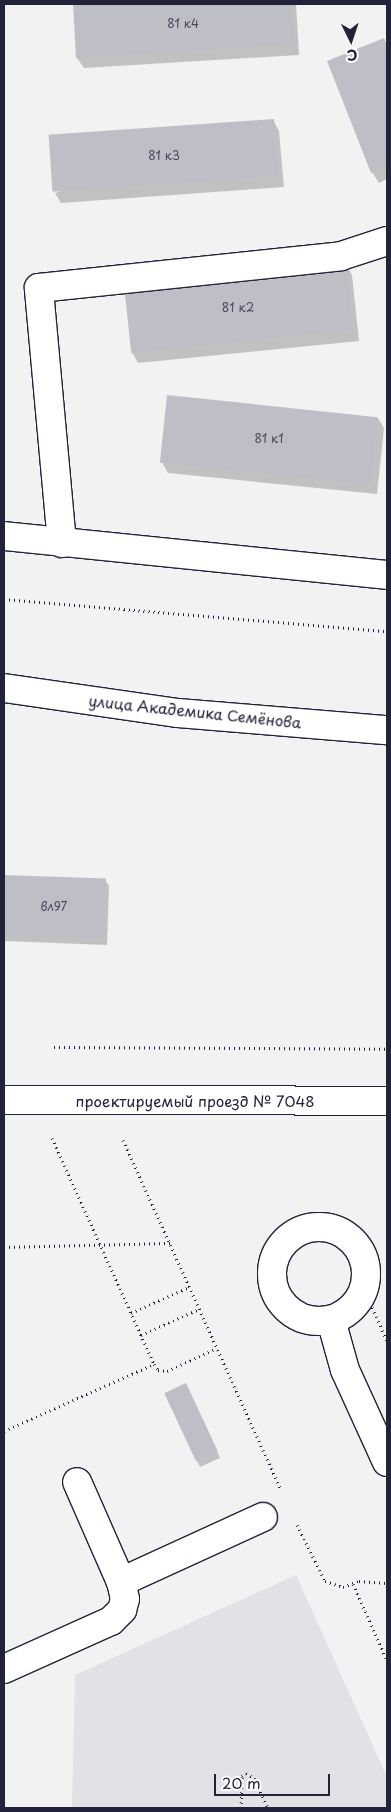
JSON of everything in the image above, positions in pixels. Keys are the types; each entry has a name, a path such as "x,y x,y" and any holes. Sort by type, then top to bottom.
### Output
{"street":[{"path":"62,543 39,288 341,256 387,241"},
{"path":"4,536 387,575"},
{"name":"улица Академика Семёнова","path":"4,688 178,713 387,730"},
{"name":"проектируемый проезд № 7048","path":"4,1100 387,1101"},
{"path":"325,1227 345,1234 360,1249 366,1269 364,1289 345,1314 331,1320 310,1321 291,1313 277,1297 271,1277 274,1256 286,1239 304,1228 325,1227"},
{"path":"331,1320 345,1370 387,1462"},
{"path":"4,1669 111,1621 122,1610 125,1599 121,1582 77,1482"},
{"path":"121,1582 263,1517"}],"path":[{"path":"4,599 387,631"},
{"path":"54,1047 387,1049"},
{"path":"52,1138 158,1370 166,1371 217,1348"},
{"path":"123,1140 282,1491"},
{"path":"4,1247 170,1243"},
{"path":"131,1313 189,1287"},
{"path":"364,1289 387,1340"},
{"path":"141,1335 199,1309"},
{"path":"4,1431 154,1364"},
{"path":"294,1518 325,1581 343,1587 353,1584 387,1583"},
{"path":"353,1584 386,1653 387,1660"},
{"path":"241,1808 242,1776 246,1773 254,1778 268,1808"}],"shaded area":[{"path":"296,1575 387,1777 387,1808 72,1808 75,1675"}],"building":[{"path":"73,4 292,4 294,44 76,58"},
{"path":"384,38 387,46 387,166 371,173 327,61"},
{"path":"274,119 278,176 53,192 49,135"},
{"path":"346,263 353,330 131,353 124,286"},
{"path":"167,395 378,417 371,485 160,463"},
{"path":"4,875 106,879 104,939 4,935"},
{"path":"186,1383 218,1451 196,1461 164,1393"}]}
